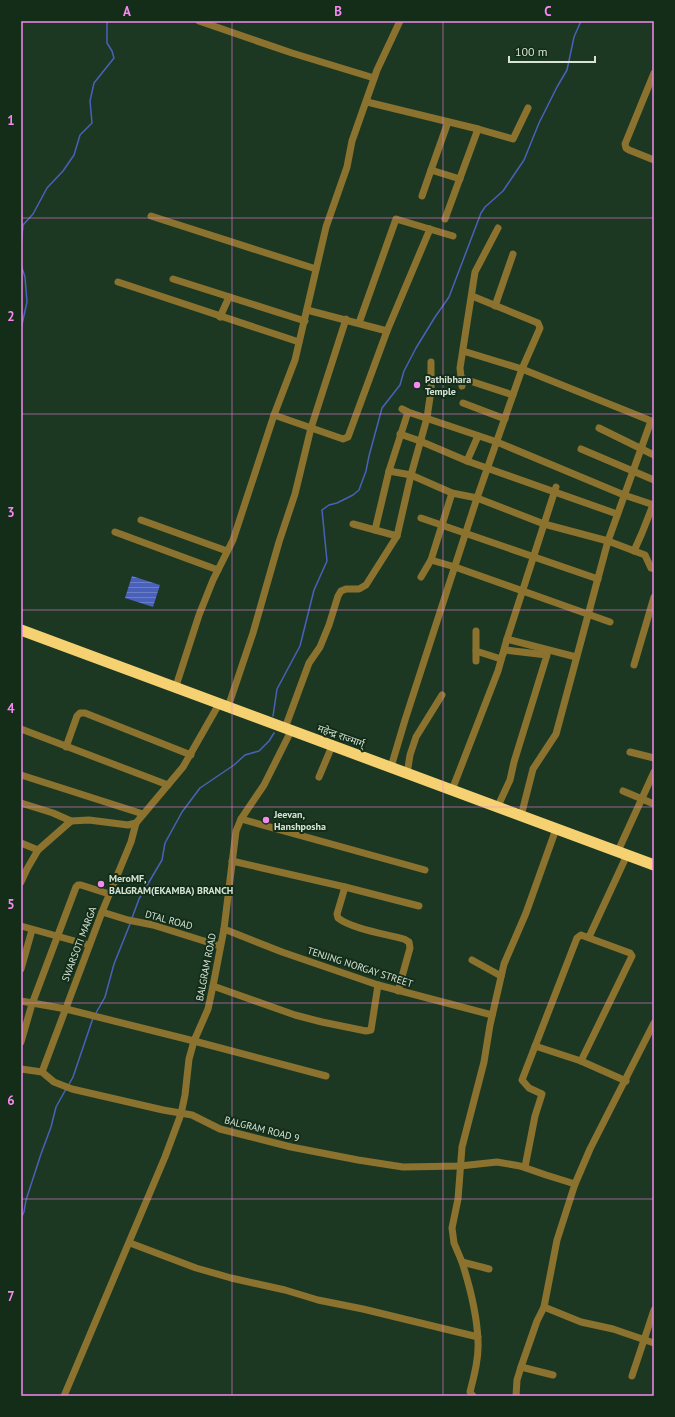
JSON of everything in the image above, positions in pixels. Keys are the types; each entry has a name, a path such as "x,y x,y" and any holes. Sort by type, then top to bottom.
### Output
{"highway":[{"name":"महेन्द्र राज्मार्ग्","path":"21,630 176,686 288,730 654,865"}],"street":[{"path":"199,21 292,53 374,78"},
{"path":"176,686 199,616 238,524 274,415 295,360 326,227 347,167 352,141 377,70 400,21"},
{"path":"654,73 625,144 626,148 629,150 654,160"},
{"path":"367,102 513,139 528,108"},
{"path":"422,196 448,122"},
{"path":"445,219 478,129"},
{"path":"431,170 460,179"},
{"path":"151,216 316,269"},
{"path":"360,323 396,219 454,236"},
{"path":"462,386 460,368 475,272 498,228"},
{"path":"274,415 343,439 348,437 387,331 430,229"},
{"path":"495,306 513,254"},
{"path":"173,279 304,321"},
{"path":"118,282 299,342"},
{"path":"391,767 466,533 522,370 540,328 539,324 472,296"},
{"path":"220,317 229,297"},
{"path":"307,310 387,331"},
{"path":"21,803 71,821 89,820 128,825 136,822 168,786 224,706 257,620 279,542 295,494 311,428 346,319"},
{"path":"463,351 522,370 652,422 608,541 556,734 533,769 521,816"},
{"path":"353,524 397,536 410,475 427,418 431,390 431,362"},
{"path":"461,378 513,396"},
{"path":"463,403 505,419"},
{"path":"375,530 405,410 497,442 624,495 653,505 634,551"},
{"path":"599,428 654,455"},
{"path":"400,434 467,461 555,489 617,514"},
{"path":"467,461 478,436"},
{"path":"581,449 654,480"},
{"path":"389,471 410,475 452,493 478,498 544,524 608,541 645,555 651,568 654,569"},
{"path":"498,671 555,489"},
{"path":"421,577 431,560 452,493"},
{"path":"421,518 598,579"},
{"path":"141,520 227,551"},
{"path":"115,532 218,570"},
{"name":"BALGRAM ROAD","path":"64,1396 130,1243 181,1114 185,1095 189,1059 194,1041 208,1009 213,986 224,929 236,831 241,820 264,786 288,730 309,662 320,647 338,596 341,591 346,589 359,589 366,585 397,536"},
{"path":"431,560 455,567 610,622"},
{"path":"634,665 654,597"},
{"path":"476,631 476,661"},
{"path":"507,639 576,656"},
{"path":"452,790 505,650 547,655 514,762 510,780 497,808"},
{"path":"476,652 501,659"},
{"path":"407,774 410,755 416,738 442,696"},
{"path":"66,747 77,716 80,712 191,755"},
{"path":"21,729 168,786"},
{"path":"319,777 332,746"},
{"path":"630,752 654,758"},
{"path":"589,938 642,799 654,772"},
{"path":"21,775 143,814"},
{"path":"623,791 654,804"},
{"path":"241,820 425,870"},
{"path":"21,882 23,872 38,850 71,821"},
{"name":"SWARSOTI MARGA","path":"42,1072 89,945 131,842 136,822"},
{"path":"473,1396 470,1392 476,1372 478,1337 467,1275 454,1243 452,1228 458,1199 462,1147 484,1062 492,1015 504,964 526,913 556,829"},
{"path":"21,843 38,850"},
{"path":"232,861 419,906"},
{"path":"21,1042 32,1004 76,887 78,885 109,894"},
{"path":"345,887 337,914 338,918 342,922 404,939 409,942 410,948 398,991"},
{"name":"DTAL ROAD","path":"102,912 131,921 153,925 220,946"},
{"path":"21,926 89,945"},
{"name":"TENJING NORGAY STREET","path":"224,929 282,952 378,985 492,1015"},
{"path":"21,969 32,930"},
{"path":"525,1167 535,1116 542,1094 529,1088 522,1080 577,938 581,935 630,953 632,958 581,1061"},
{"path":"472,960 501,976"},
{"path":"213,986 296,1015 366,1031 371,1030 378,985"},
{"path":"21,1001 66,1009 326,1076"},
{"path":"516,1396 517,1380 537,1321 544,1307 557,1240 575,1184 590,1149 626,1081 654,1023"},
{"path":"534,1046 581,1061 626,1081"},
{"name":"BALGRAM ROAD 9","path":"21,1069 42,1072 49,1079 72,1089 181,1114 192,1115 220,1129 291,1147 403,1167 460,1166 497,1162 525,1167 575,1184"},
{"path":"130,1243 196,1268 231,1278 478,1337"},
{"path":"462,1262 489,1269"},
{"path":"544,1307 581,1322 613,1329 654,1343"},
{"path":"632,1376 654,1310"},
{"path":"521,1367 553,1375"}],"water":[{"path":"132,576 160,585 153,607 125,598"}],"waterway":[{"path":"21,248 23,225 33,214 47,188 63,171 74,155 80,135 92,123 90,101 94,83 114,58 107,43 107,21"},
{"path":"273,716 277,689 300,646 314,590 327,561 322,510 329,505 337,503 353,495 359,490 366,471 382,408 400,385 404,371 416,348 449,297 481,213 485,207 503,191 524,160 539,123 567,70 574,37 581,21"},
{"path":"21,265 25,277 27,302 21,329"},
{"path":"132,918 139,899 162,860 165,843 182,812 200,788 234,765 245,755 259,751 269,741 274,733"},
{"path":"96,1013 105,997 114,964 130,924"},
{"path":"68,1086 73,1077 93,1018"},
{"path":"21,1218 51,1127 56,1107 66,1089"}],"place":[{"name":"Pathibhara Temple","path":"417,385"},
{"name":"Jeevan, Hanshposha","path":"266,820"},
{"name":"MeroMF, BALGRAM(EKAMBA) BRANCH","path":"101,884"}]}
